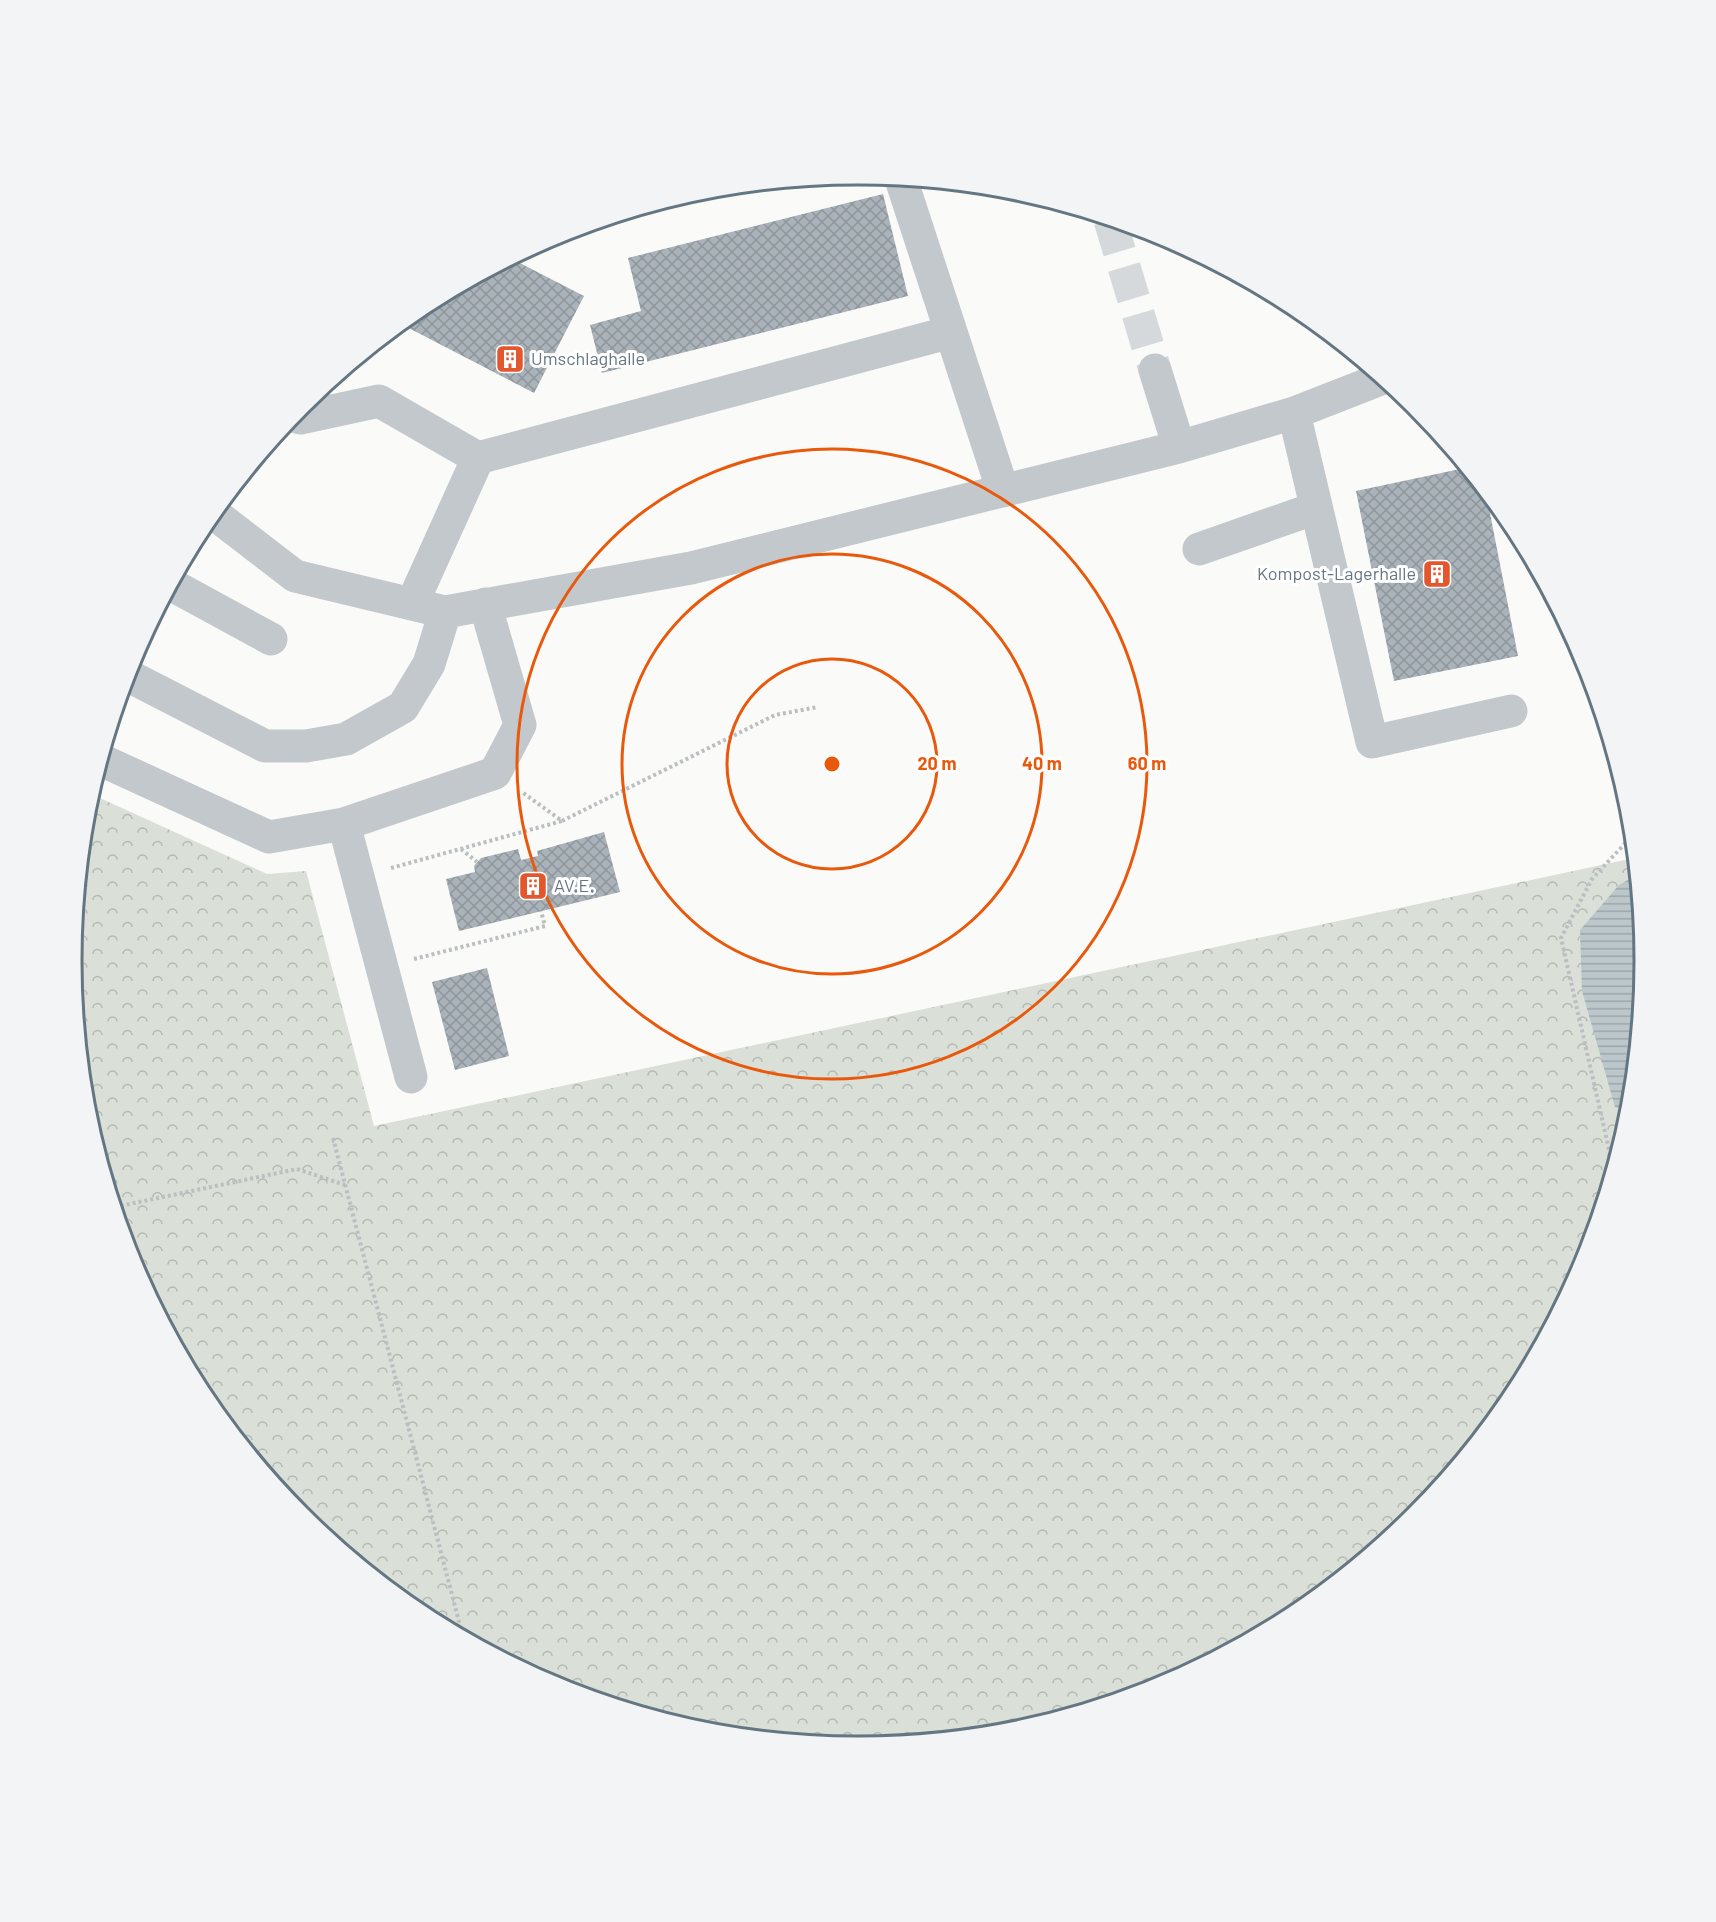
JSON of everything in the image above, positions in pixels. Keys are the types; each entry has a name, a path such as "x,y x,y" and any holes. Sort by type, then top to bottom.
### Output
{"lane":[{"path":"904,187 1003,491"},
{"path":"307,417 379,401 478,458 951,332"},
{"path":"1155,370 1179,447"},
{"path":"221,519 295,576 445,612 691,568 1003,491 1179,447 1294,412 1373,381"},
{"path":"1294,412 1372,742 1511,711"},
{"path":"412,604 478,458"},
{"path":"1199,549 1316,508"},
{"path":"178,588 271,639"},
{"path":"108,763 269,837 344,824 495,773 520,724 485,604"},
{"path":"136,680 264,746 306,746 346,739 404,707 429,664 445,612"},
{"path":"344,824 411,1077"}],"path":[{"path":"358,877 561,821 775,715 818,707"},
{"path":"495,773 561,821"},
{"path":"1610,1151 1562,938 1592,879 1625,845"},
{"path":"460,849 477,862"},
{"path":"382,968 545,926 541,911"},
{"path":"333,1138 460,1627"},
{"path":"123,1205 297,1168 346,1186"}],"green space":[{"path":"100,798 267,874 306,871 374,1126 1627,860 1634,961 1632,1012 1619,1112 1607,1162 1574,1258 1554,1304 1503,1392 1441,1472 1406,1509 1369,1544 1289,1606 1201,1657 1155,1677 1059,1710 1009,1722 909,1735 807,1735 707,1722 657,1710 561,1677 515,1657 470,1633 427,1606 386,1576 310,1509 243,1433 213,1392 186,1349 162,1304 142,1258 109,1162 97,1112 89,1062 82,961 89,860"}],"shaded area":[{"path":"1629,879 1634,961 1632,1012 1620,1108 1615,1107 1582,991 1580,930 1619,885"}],"building":[{"path":"883,194 908,296 602,373 590,325 641,311 628,258"},
{"name":"Umschlaghalle","path":"520,263 584,296 534,393 410,329 470,289"},
{"name":"Kompost-Lagerhalle","path":"1457,470 1490,512 1518,656 1394,681 1356,491"},
{"name":"AV.E.","path":"604,832 620,892 459,931 446,879 475,872 474,866 481,858 518,849 521,860 538,856 537,851"},
{"path":"487,968 509,1056 455,1070 432,982"}],"tunnel":[{"path":"1113,229 1155,370"}],"place":[{"name":"Umschlaghalle","path":"510,359"},
{"name":"Kompost-Lagerhalle","path":"1437,574"},
{"name":"AV.E.","path":"533,886"}]}
